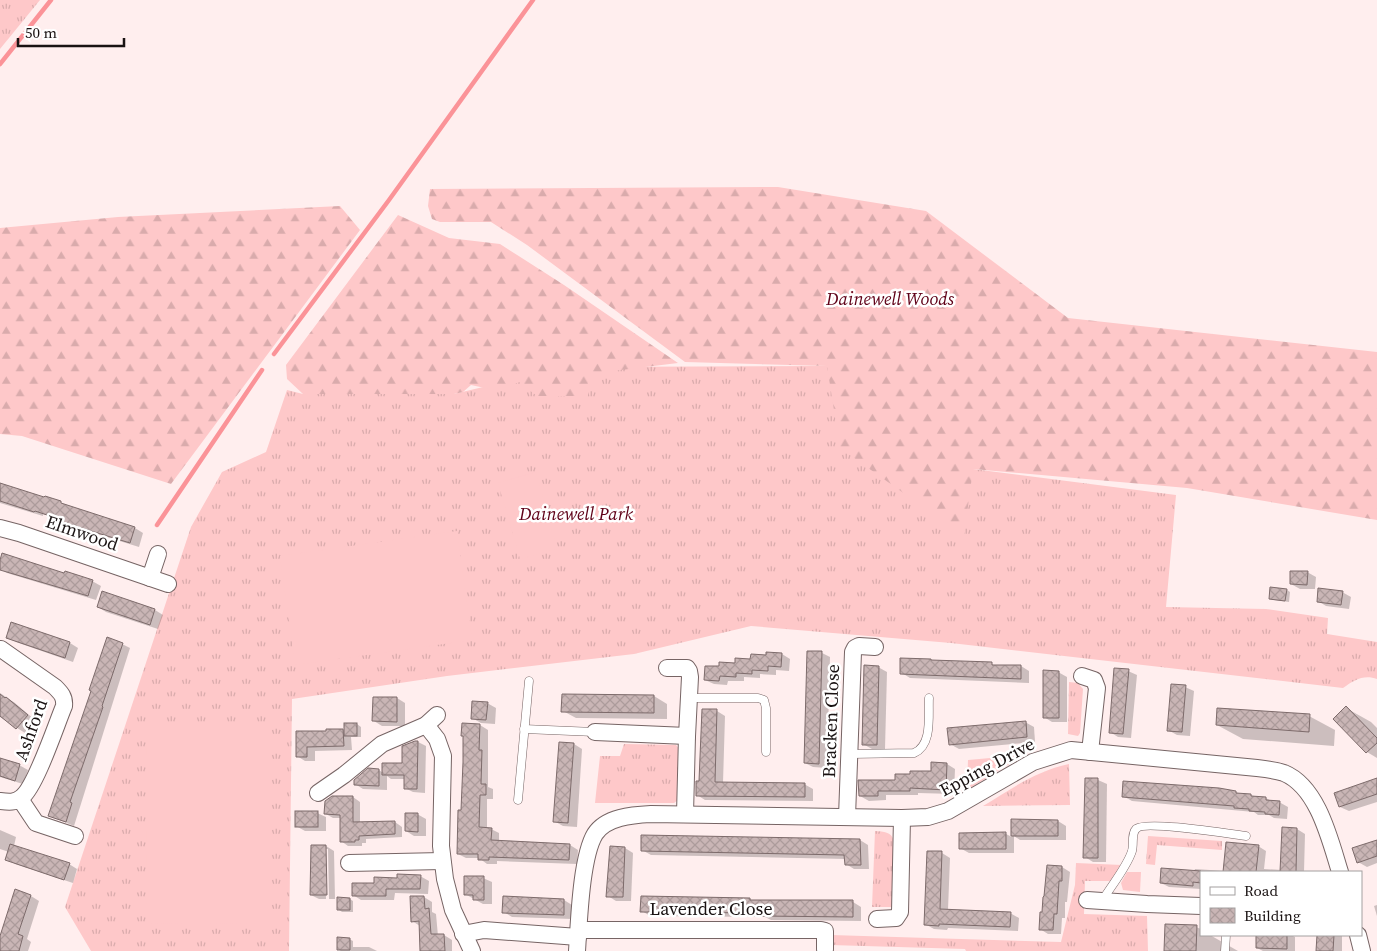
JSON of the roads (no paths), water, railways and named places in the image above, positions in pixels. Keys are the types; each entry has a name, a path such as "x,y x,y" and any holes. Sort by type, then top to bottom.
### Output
{"street":[{"name":"Elmwood","path":"0,528 19,532 168,584"},
{"path":"150,578 158,554"},
{"name":"Bracken Close","path":"847,817 853,652 859,646 875,647"},
{"name":"Ashford","path":"1,649 55,687 64,700 64,706 32,785 20,799"},
{"path":"667,668 687,668 690,671 685,814"},
{"path":"1082,676 1094,680 1097,688 1090,752"},
{"path":"318,793 344,775 382,744 432,720 443,756 442,861 448,896 472,951"},
{"path":"595,732 687,736"},
{"name":"Epping Drive","path":"578,939 586,858 595,834 609,823 634,815 685,814 928,817 948,811 1046,757 1071,750 1257,768 1284,773 1304,787 1312,797 1340,871"},
{"path":"0,801 10,802 20,799 36,823 75,836"},
{"path":"877,919 896,918 900,912 902,818"},
{"path":"349,863 442,861"},
{"path":"1095,900 1200,906"},
{"path":"463,934 484,930 578,939"},
{"name":"Lavender Close","path":"578,939 821,930 825,931 826,934 826,949"},
{"path":"1358,936 1362,951"}],"lane":[{"path":"518,800 529,681"},
{"path":"690,698 758,698 764,700 766,708 766,752"},
{"path":"850,754 914,753 921,750 925,745 927,737 929,698"},
{"path":"524,729 595,732"},
{"path":"1095,900 1130,856 1134,830 1141,825 1159,825 1246,836"},
{"path":"1225,951 1226,936"}],"waterway":[{"path":"0,64 51,0"},
{"path":"274,354 389,200 533,0"},
{"path":"157,525 262,370"}],"park label":[{"name":"Dainewell Woods","path":"890,299"},
{"name":"Dainewell Park","path":"576,514"}]}
